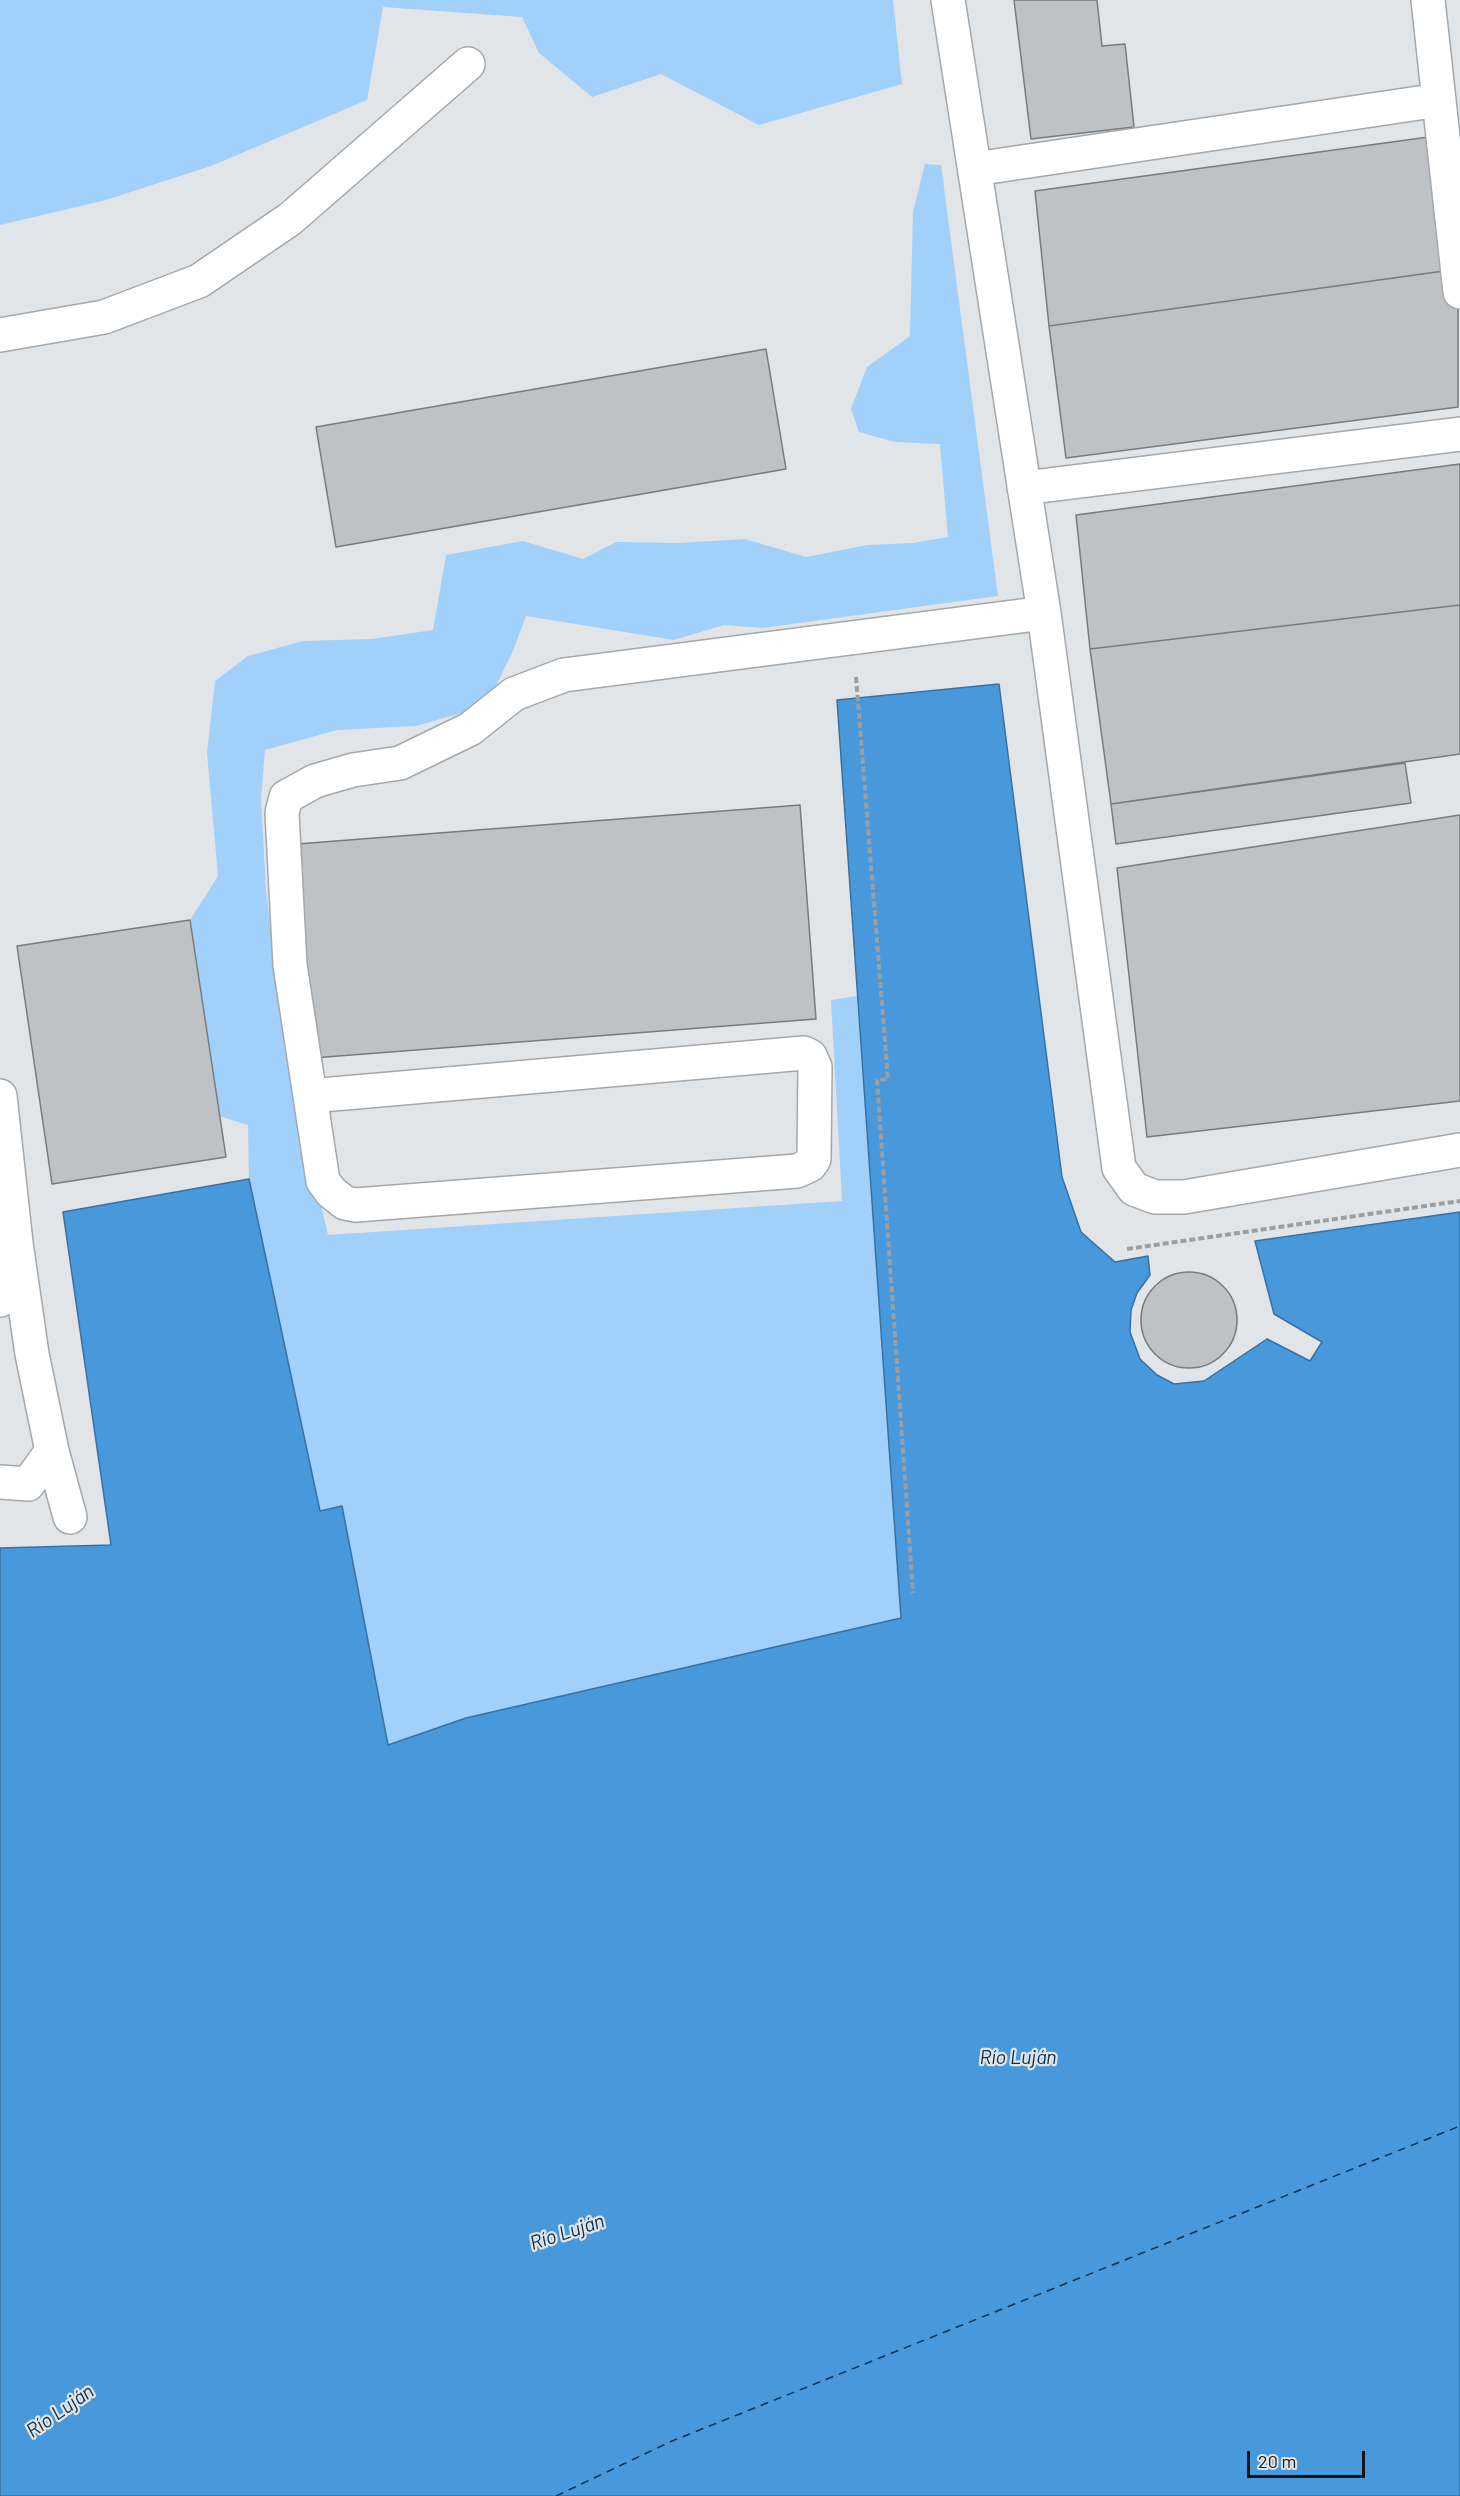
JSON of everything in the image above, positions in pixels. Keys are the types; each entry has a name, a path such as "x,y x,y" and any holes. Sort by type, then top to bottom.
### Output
{"street":[{"path":"948,0 1044,613 1119,1168 1134,1189 1155,1197 1184,1197 1460,1150"},
{"path":"1428,0 1460,292"},
{"path":"0,335 104,317 199,281 290,219 468,64"},
{"path":"975,169 1439,100"},
{"path":"1024,488 1460,434"},
{"path":"310,1096 804,1053 810,1056 815,1067 814,1159 810,1165 797,1171 356,1205 345,1203 331,1192 323,1181 310,1096 290,965 282,813 286,797 315,781 353,770 400,763 470,729 514,694 564,675 1044,613"},
{"path":"0,1096 16,1243 32,1354 52,1451 70,1516"},
{"path":"0,1300 16,1243"},
{"path":"0,1482 28,1484 52,1451"}],"path":[{"path":"856,677 888,1079 877,1080 913,1593"},
{"path":"1127,1249 1460,1201"}],"shaded area":[{"path":"0,0 893,0 902,84 759,125 661,74 592,97 539,53 522,17 383,7 367,100 211,166 106,200 0,225"},
{"path":"925,164 941,165 998,596 762,628 724,625 674,640 526,616 513,651 486,706 416,726 337,730 265,750 261,798 266,890 285,1051 328,1235 842,1201 831,1000 857,996 901,1618 466,1718 388,1745 342,1506 320,1511 249,1179 248,1125 219,1116 190,920 218,876 207,753 215,681 248,656 303,641 372,639 433,630 446,555 523,541 583,559 616,542 679,543 745,539 806,557 867,545 913,543 948,537 940,444 895,442 859,432 851,409 867,367 910,336 913,212"}],"water":[{"name":"Río Luján","path":"999,684 1062,1177 1081,1232 1115,1262 1148,1256 1150,1275 1137,1293 1131,1310 1130,1332 1140,1359 1157,1375 1174,1384 1204,1381 1267,1339 1310,1361 1322,1342 1274,1314 1255,1241 1460,1212 1460,2496 0,2496 0,1548 111,1545 63,1212 249,1179 320,1511 342,1506 388,1745 466,1718 901,1618 837,700"}],"building":[{"path":"1014,0 1097,0 1102,46 1125,44 1134,127 1031,139"},
{"path":"1443,135 1458,269 1049,326 1035,191"},
{"path":"1458,269 1458,407 1066,458 1049,326"},
{"path":"766,349 786,469 336,547 316,427"},
{"path":"1460,464 1460,605 1090,649 1076,515"},
{"path":"1460,605 1460,754 1111,804 1090,649"},
{"path":"1405,763 1411,803 1116,844 1111,804"},
{"path":"800,805 816,1019 313,1058 297,844"},
{"path":"1460,815 1460,1101 1147,1137 1117,868"},
{"path":"190,920 226,1157 52,1184 17,946"},
{"path":"1189,1272 1207,1276 1223,1286 1233,1302 1237,1320 1233,1338 1223,1354 1207,1364 1189,1368 1171,1364 1155,1354 1145,1338 1141,1320 1145,1302 1155,1286 1171,1276"}],"ferry route":[{"path":"556,2496 672,2441 1460,2126"}]}
